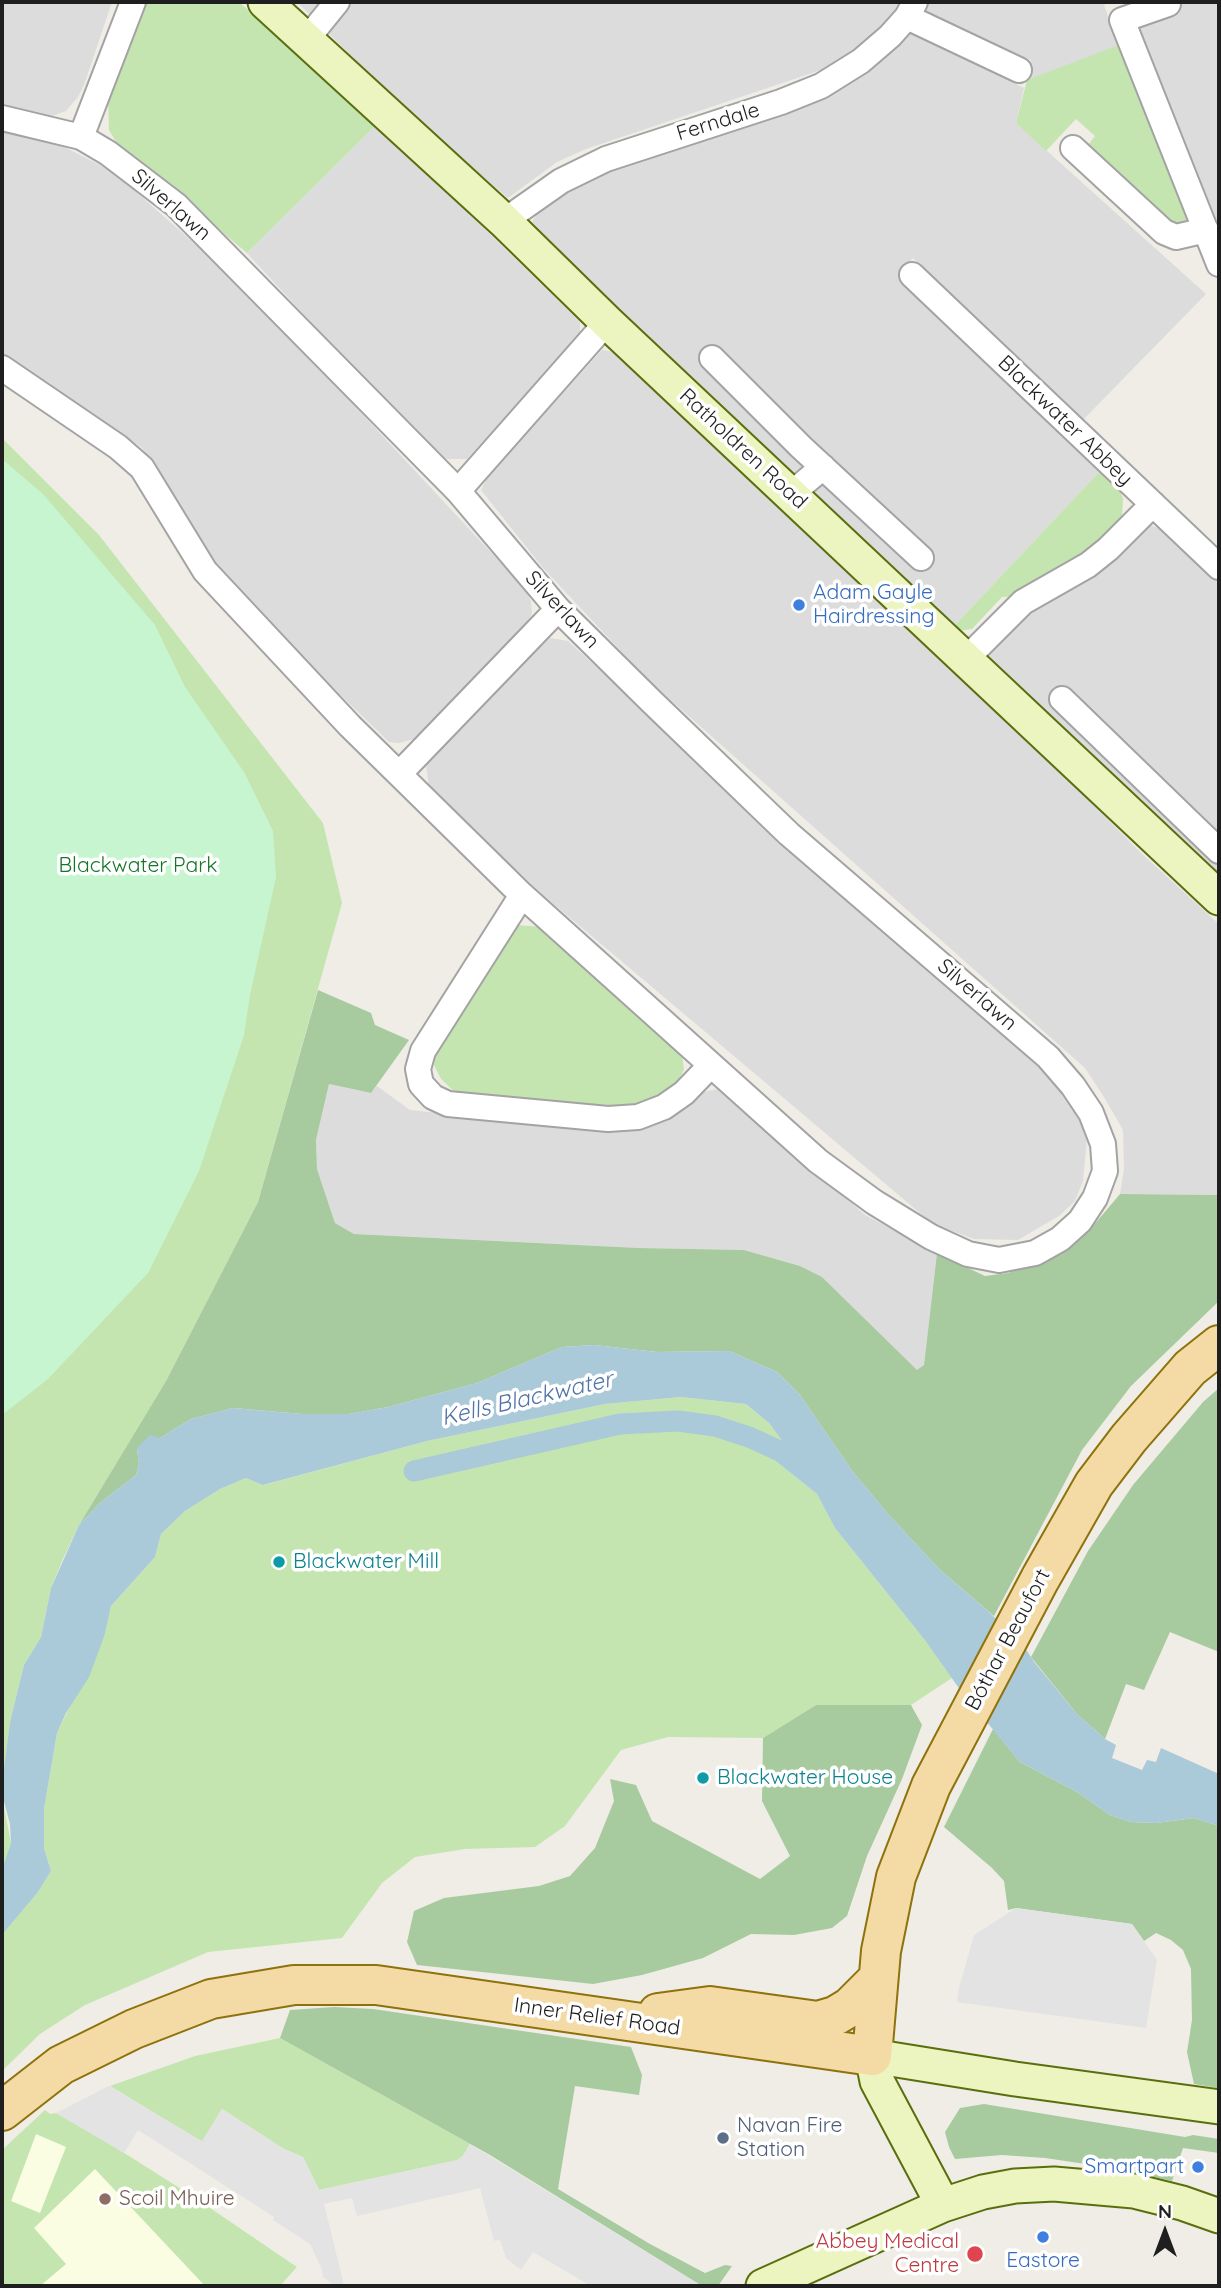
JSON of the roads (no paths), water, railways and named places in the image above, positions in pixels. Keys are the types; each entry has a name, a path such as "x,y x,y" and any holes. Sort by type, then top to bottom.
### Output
{"main road":[{"name":"Bóthar Beaufort","path":"872,2056 885,1926 896,1877 931,1786 1040,1579 1094,1484 1129,1438 1190,1368 1219,1345"},
{"path":"608,2020 710,2006 818,2021 835,2016 850,2007 878,1979"},
{"name":"Inner Relief Road","path":"2,2111 61,2065 134,2029 211,1999 294,1985 376,1985 872,2056"}],"street":[{"path":"80,137 133,2"},
{"name":"Ratholdren Road","path":"265,2 504,221 607,322 1219,898"},
{"path":"307,39 337,2"},
{"path":"1168,4 1122,20 1219,264"},
{"path":"911,9 1019,70"},
{"name":"Ferndale","path":"504,221 561,181 606,159 781,102 821,86 861,61 890,36 911,9"},
{"name":"Silverlawn","path":"2,118 80,137 108,153 176,205 458,491 558,609 789,834 1048,1058 1073,1086 1091,1113 1102,1144 1105,1171 1096,1198 1080,1221 1060,1239 1035,1253 999,1260 968,1254 930,1237 874,1202 818,1161 522,895 350,726 205,571 142,468 118,447 2,368"},
{"path":"1073,148 1164,232 1176,237 1206,230"},
{"name":"Blackwater Abbey","path":"912,275 1219,567"},
{"path":"458,491 607,322"},
{"path":"712,358 822,467 921,558"},
{"path":"790,494 822,467"},
{"path":"966,659 1023,602 1088,565 1153,504"},
{"path":"399,774 558,609"},
{"path":"1062,699 1219,850"},
{"path":"522,895 423,1051 418,1069 421,1084 433,1097 448,1104 608,1119 638,1117 664,1107 684,1093 710,1066"},
{"path":"872,2056 877,2081 943,2205"},
{"name":"Inner Relief Road","path":"872,2056 1014,2079 1219,2107"},
{"path":"763,2286 943,2205 983,2192 1015,2186 1064,2184 1134,2191 1219,2216"}],"water":[{"name":"Kells Blackwater","path":"594,1345 657,1352 729,1351 777,1372 800,1395 853,1472 888,1514 939,1569 1023,1645 1077,1714 1105,1739 1116,1745 1112,1758 1142,1770 1147,1760 1156,1762 1161,1748 1219,1774 1219,1826 1194,1818 1156,1823 1131,1822 1110,1815 1077,1792 1020,1762 961,1691 924,1639 835,1528 817,1494 772,1458 783,1442 769,1423 746,1404 681,1397 605,1404 427,1441 263,1485 246,1478 220,1489 185,1511 161,1534 155,1557 111,1606 105,1634 89,1677 66,1713 57,1733 44,1809 44,1848 51,1871 38,1892 2,1935 2,1869 11,1843 2,1783 10,1722 24,1665 41,1637 51,1588 79,1525 100,1503 136,1475 139,1464 137,1448 150,1435 160,1438 191,1419 233,1408 302,1414 349,1414 388,1407 477,1383 562,1347"}],"waterway":[{"path":"414,1471 620,1424 678,1421 715,1426 803,1458"}],"place":[{"name":"Adam Gayle Hairdressing","path":"799,605"},
{"name":"Blackwater Mill","path":"279,1562"},
{"name":"Blackwater House","path":"703,1778"},
{"name":"Navan Fire Station","path":"723,2138"},
{"name":"Smartpart","path":"1198,2167"},
{"name":"Scoil Mhuire","path":"105,2199"},
{"name":"Eastore","path":"1043,2237"},
{"name":"Abbey Medical Centre","path":"975,2254"}],"park label":[{"name":"Blackwater Park","path":"138,866"}]}
